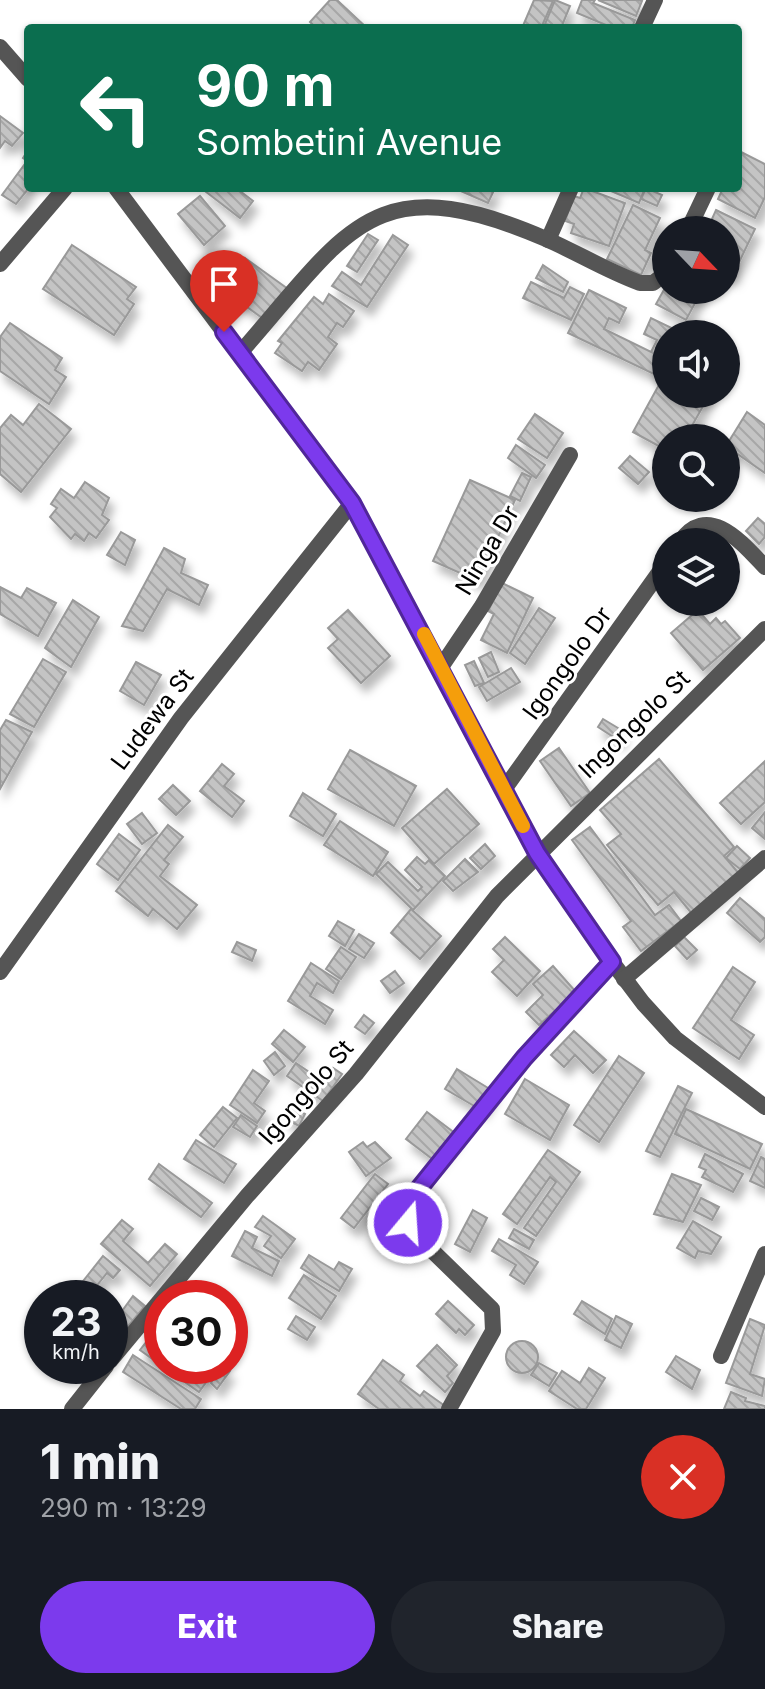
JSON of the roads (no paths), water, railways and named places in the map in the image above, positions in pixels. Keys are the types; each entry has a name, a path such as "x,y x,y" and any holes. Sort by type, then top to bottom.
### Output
{"street":[{"path":"644,24 655,0"},
{"path":"0,47 24,74"},
{"path":"0,264 62,192"},
{"path":"119,192 352,503 537,853 624,979 675,1038 765,1107"},
{"path":"548,240 569,192"},
{"path":"695,216 706,192"},
{"path":"240,353 346,236 368,219 393,210 448,207 480,213 548,240 640,283 652,283"},
{"name":"Ninga Dr","path":"441,667 482,606 570,455"},
{"name":"Ludewa St","path":"0,972 181,718 352,503"},
{"path":"697,528 705,524 722,528"},
{"path":"740,544 765,567"},
{"name":"Igongolo Dr","path":"505,788 652,583"},
{"name":"Ingongolo St","path":"537,853 765,629"},
{"name":"Igongolo St","path":"128,1339 247,1196 356,1074 497,896 537,853"},
{"path":"624,979 765,858"},
{"path":"449,1409 493,1331 492,1309 416,1235 406,1212 413,1196 524,1058 612,962"},
{"path":"721,1356 765,1254"},
{"path":"72,1409 92,1384"}]}
